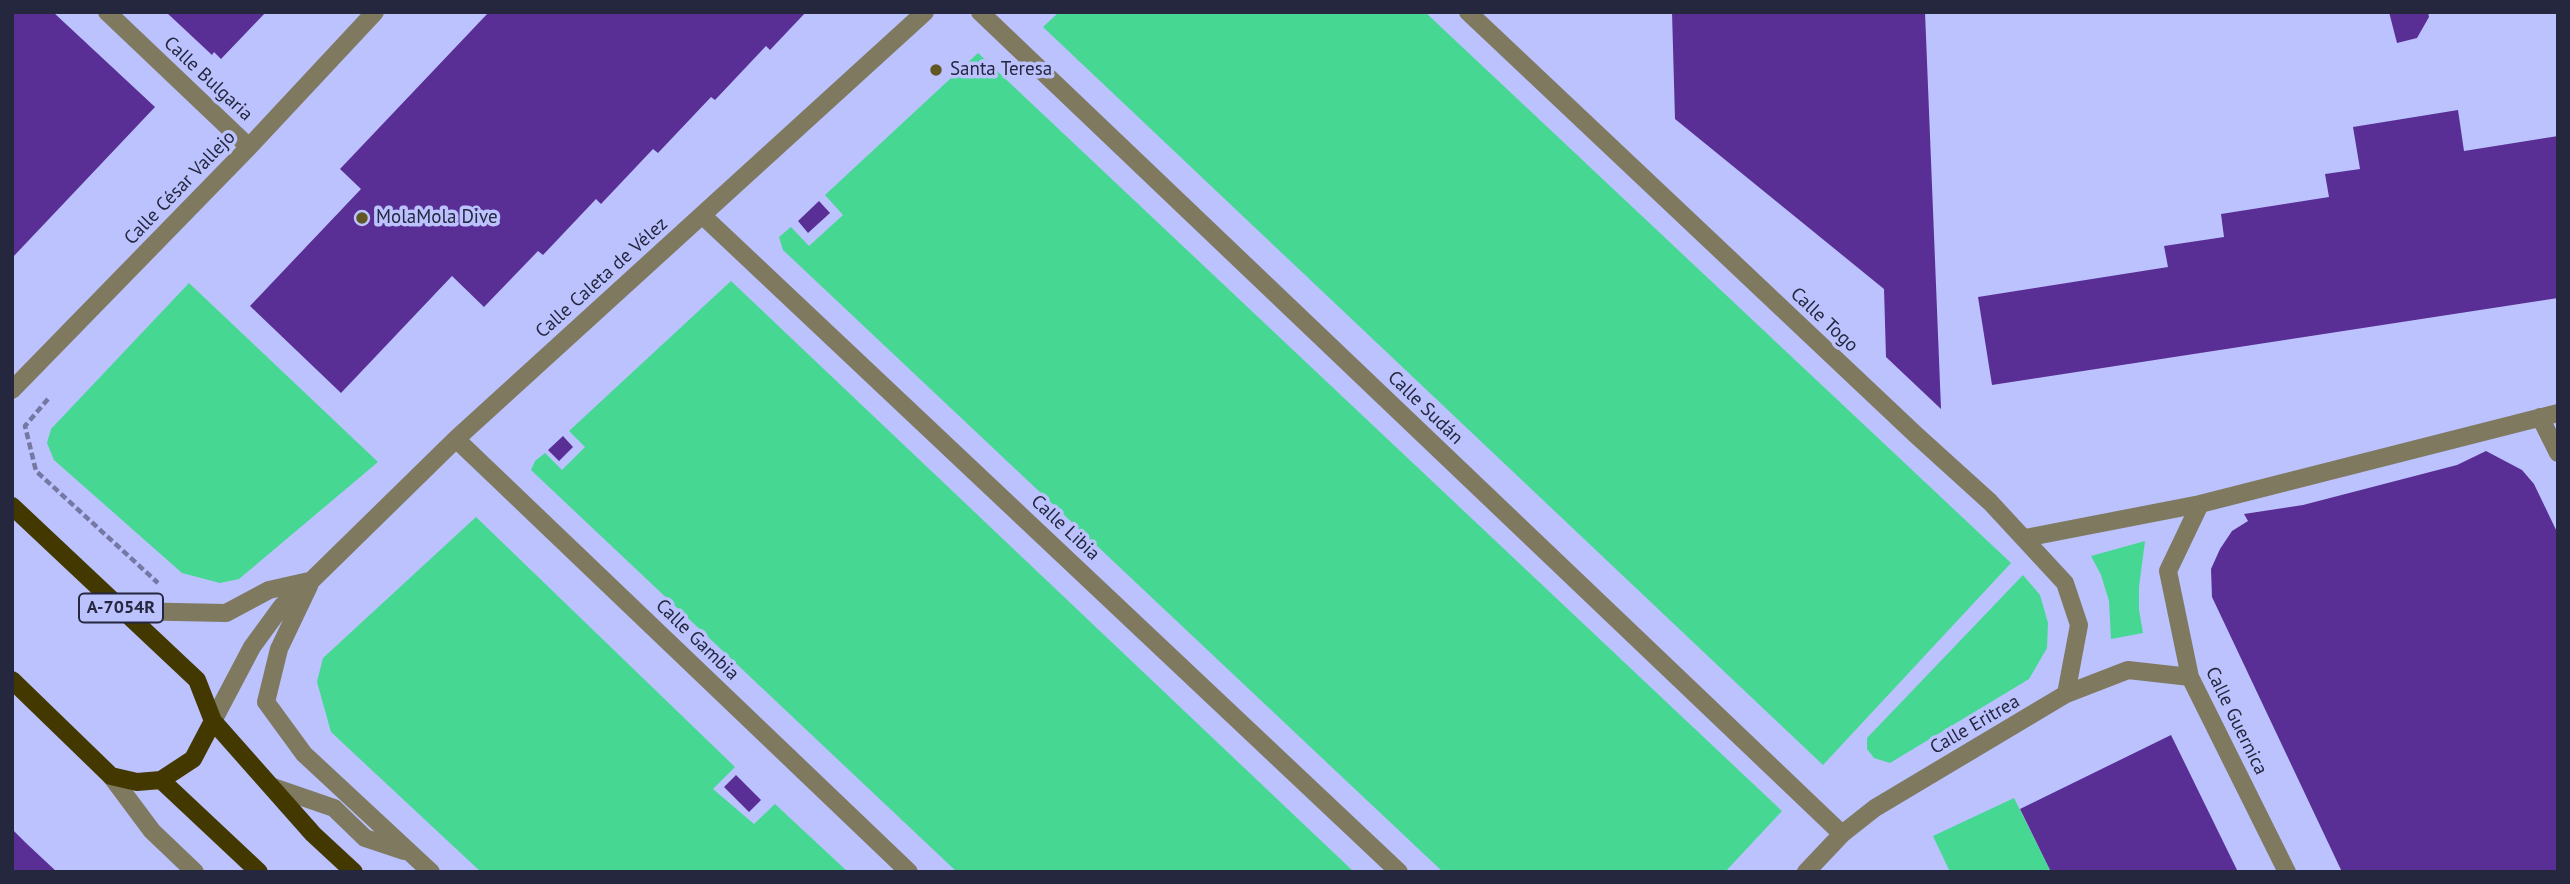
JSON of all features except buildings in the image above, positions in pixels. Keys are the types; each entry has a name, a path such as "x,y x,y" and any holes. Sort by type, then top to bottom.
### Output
{"main road":[{"name":"A-7054R","path":"12,506 197,680 213,721 313,834 354,872"},
{"path":"12,680 111,776 136,782 162,780 193,759 213,721"},
{"path":"162,780 259,872"}],"street":[{"name":"Calle Bulgaria","path":"107,12 249,147"},
{"name":"Calle César Vallejo","path":"12,390 249,147 375,12"},
{"name":"Calle Caleta de Vélez","path":"213,721 252,647 282,606 456,439 925,12"},
{"name":"Calle Sudán","path":"980,12 1842,834"},
{"name":"Calle Togo","path":"1468,12 1990,502 2065,583 2079,625 2066,694"},
{"name":"Calle Libia","path":"702,215 1399,872"},
{"path":"2025,538 2200,504 2558,413"},
{"path":"2540,418 2558,453"},
{"name":"Calle Gambia","path":"456,439 909,872"},
{"name":"Calle Guernica","path":"2200,504 2168,571 2190,677 2287,872"},
{"path":"125,611 226,613 269,590 312,580"},
{"path":"312,580 279,649 266,702 304,754 431,872"},
{"name":"Calle Eritrea","path":"1806,872 1842,834 1875,807 2066,694 2128,670 2190,677"},
{"path":"111,776 152,831 195,872"},
{"path":"273,787 334,808 365,838 411,853"}],"path":[{"path":"38,364 60,384 25,426 36,471 164,588"}],"green space":[{"path":"1059,12 1425,12 2011,563 1823,765 1043,27"},
{"path":"978,53 1782,811 1725,872 1443,872 783,250 779,237 791,227 809,246 843,215 825,195"},
{"path":"731,281 1354,872 957,872 531,470 535,461 545,453 562,470 585,447 569,431"},
{"path":"189,283 378,462 239,579 220,583 182,573 54,460 47,443 51,429"},
{"path":"476,517 735,767 713,789 754,824 775,804 848,872 481,872 331,732 317,682 323,658"},
{"path":"2145,541 2139,587 2143,633 2111,639 2109,601 2101,575 2091,556"},
{"path":"2023,575 2040,595 2048,623 2047,648 2029,679 1890,763 1874,758 1867,749 1867,738"},
{"path":"2014,798 2051,872 1950,872 1933,836"}],"place":[{"name":"Santa Teresa","path":"936,70"},
{"name":"MolaMola Dive","path":"362,218"}]}
